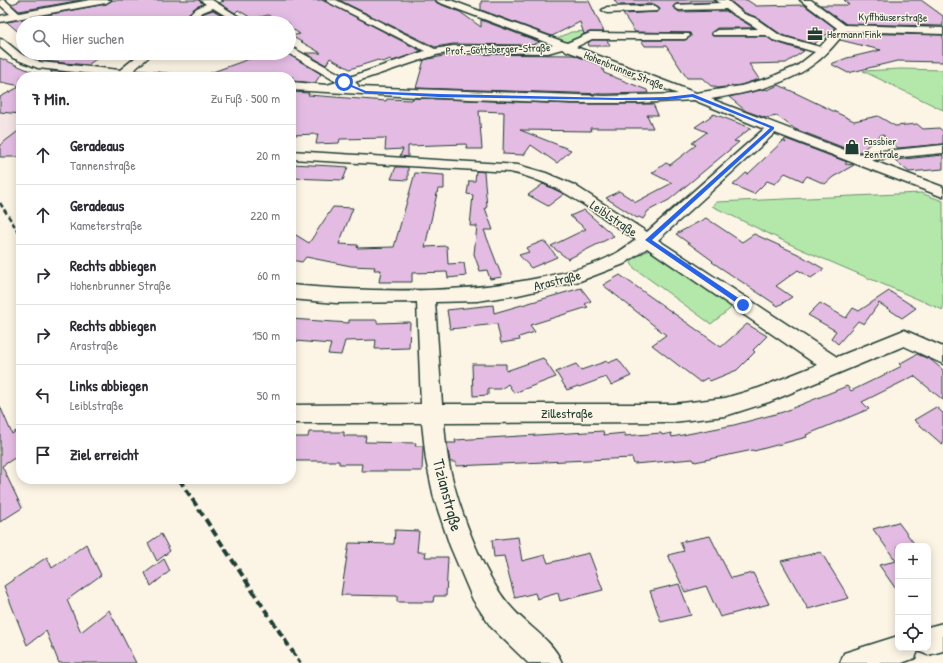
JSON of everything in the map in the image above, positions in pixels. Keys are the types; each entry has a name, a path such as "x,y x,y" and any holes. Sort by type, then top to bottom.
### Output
{"street":[{"path":"0,0 17,16 106,0"},
{"name":"Prof.-Göttsberger-Straße","path":"329,0 434,52"},
{"name":"Hohenbrunner Straße","path":"441,0 943,192"},
{"path":"602,0 612,22"},
{"path":"721,0 776,38 823,51"},
{"path":"296,86 439,96 585,99 667,99 730,91 771,81 801,68 823,51 843,28 805,0"},
{"path":"193,16 209,2 232,16"},
{"path":"680,7 729,6"},
{"path":"612,22 654,10"},
{"path":"0,19 16,16"},
{"path":"612,22 685,36"},
{"name":"Prof.-Göttsberger-Straße","path":"328,89 344,82 434,52 453,49 548,50 564,46 590,36 612,22"},
{"name":"Kyffhäuserstraße","path":"843,28 943,31"},
{"path":"717,33 768,32"},
{"path":"0,42 16,55"},
{"path":"296,54 344,82 365,92"},
{"path":"26,60 38,65 99,72"},
{"path":"124,72 139,60"},
{"name":"Arastraße","path":"296,292 336,296 426,296 477,294 518,289 580,275 618,260 648,240 773,128"},
{"name":"Hohenbrunner Straße","path":"852,158 943,149"},
{"name":"Leiblstraße","path":"296,155 510,168 533,172 553,179 648,240 835,366"},
{"name":"Tizianstraße","path":"426,296 432,413 437,460 446,498 463,546 482,591 501,618 548,663"},
{"path":"835,366 904,338 943,356"},
{"name":"Zillestraße","path":"296,414 673,413 725,407 762,396 835,366"},
{"path":"931,640 943,637"},
{"path":"854,663 895,651"}],"shaded area":[{"path":"0,96 16,98 16,154 0,153"}],"green space":[{"path":"590,31 591,33 569,44 556,39 571,32"},
{"path":"900,69 943,70 943,110 863,71"},
{"path":"921,193 943,201 943,310 796,247 712,206 717,202"},
{"path":"653,250 731,305 730,309 711,324 634,268 631,263 632,259 647,251"}],"building":[{"path":"18,0 82,0 19,11 11,4 18,2"},
{"path":"112,0 199,0 203,4 196,7 186,16 40,16 106,4"},
{"path":"221,0 323,0 421,51 393,61 390,59 383,62 378,60 350,69 330,58 326,65 305,53 321,53 296,39 296,35 300,34 296,31 296,16 248,16 238,10 235,13 219,3 224,1"},
{"path":"339,0 434,0 437,3 460,12 481,27 481,20 540,42 532,45 453,44 435,47"},
{"path":"614,0 715,0 716,2 676,4 673,7 679,12 726,11 754,28 717,28 711,33 713,36 766,36 773,41 804,51 786,63 749,64 759,79 741,85 717,88 711,86 702,78 687,78 666,46 645,46 641,40 685,40 691,36 690,33 635,32 623,14 657,12 660,8 654,4 618,5"},
{"path":"729,0 747,0 756,6 804,5 835,28 814,44 782,35 756,17 745,13"},
{"path":"844,0 921,0 943,16 943,26 846,24 820,5 849,5"},
{"path":"481,1 589,1 604,32 590,32 584,34 580,22 552,36 481,10"},
{"path":"213,10 223,16 200,16"},
{"path":"16,20 16,30 7,22"},
{"path":"847,33 943,35 943,62 897,61 848,73 831,64 847,58 881,50 840,40"},
{"path":"592,40 607,40 610,46 589,46 588,43"},
{"path":"453,54 574,55 602,66 604,73 647,90 648,93 605,94 416,88 424,60"},
{"path":"0,58 33,72 16,72 16,85 0,82"},
{"path":"296,59 321,74 315,83 296,81 296,72 213,72 246,60 296,60"},
{"path":"40,60 95,60 88,65"},
{"path":"779,85 854,121 878,116 895,126 917,124 923,129 939,128 943,131 943,144 898,148 882,134 860,152 855,152 795,129 777,116 766,118 746,111 729,97 767,90"},
{"path":"16,89 16,114 0,112 0,97"},
{"path":"296,92 309,93 308,95 386,101 387,99 412,100 413,98 572,104 653,104 658,115 647,115 653,128 590,128 591,131 520,130 571,150 557,163 531,145 524,155 503,154 504,112 479,111 482,149 467,149 466,144 408,146 408,157 400,156 403,149 385,150 386,138 340,139 339,143 316,144 318,134 296,135"},
{"path":"714,114 751,128 734,141 739,142 669,200 648,211 643,219 639,217 637,218 606,198 619,191 636,202 672,183 652,173 666,163 670,165 696,145 692,143 707,132 695,127"},
{"path":"16,133 16,157 0,157 0,145"},
{"path":"786,139 847,162 845,164 854,165 833,177 825,184 807,176 803,181 785,173 775,184 767,181 754,194 733,185 746,173 748,174 783,141 786,143 784,140"},
{"path":"943,155 943,169 909,172 895,160"},
{"path":"296,164 348,167 343,180 296,178"},
{"path":"396,167 408,167 408,180 391,179"},
{"path":"476,171 484,172 487,207 485,208 493,230 484,230 502,277 490,279 487,270 480,271 474,254 477,226 470,226 473,195 467,194 469,181 475,181"},
{"path":"415,173 444,175 444,189 438,189 425,247 447,246 448,264 464,263 466,276 448,278 447,272 412,273 412,282 379,282 381,270 374,270 375,267 351,266 306,257 302,262 296,261 296,235 309,243 333,207 353,208 339,244 358,245 357,248 394,247"},
{"path":"543,184 564,194 548,206 528,195"},
{"path":"584,210 614,236 568,259 551,246 586,229 570,216"},
{"path":"706,218 742,242 754,234 798,254 824,269 811,278 798,270 776,286 792,297 778,306 712,262 713,261 676,234"},
{"path":"543,241 557,257 531,268 519,255 529,252 526,248"},
{"path":"620,275 721,347 747,324 767,336 753,350 755,352 737,370 710,381 707,378 700,382 652,345 666,335 603,285"},
{"path":"581,288 591,301 585,304 588,307 530,325 535,332 519,337 520,340 501,343 497,324 450,329 447,310 493,305 494,313"},
{"path":"889,291 916,308 902,318 879,303 864,324 858,321 838,344 831,338 836,331 808,315 820,303 846,318 853,308 859,311"},
{"path":"296,319 349,323 349,320 377,320 377,323 410,322 409,348 375,349 376,340 345,341 341,355 328,354 331,344 296,341"},
{"path":"917,354 931,360 943,370 943,400 914,376 862,402 869,409 806,435 807,437 754,451 695,462 693,459 634,464 632,458 456,466 456,462 450,462 447,443 456,443 455,440 603,431 604,435 625,433 625,436 661,433 662,435 671,433 672,437 734,425 783,412 847,386 851,391 902,366 899,364"},
{"path":"543,358 556,377 514,393 508,384 501,389 488,389 488,395 473,396 472,364 506,364 506,371"},
{"path":"618,359 631,376 611,385 606,377 567,390 556,372 576,364 581,370 607,361 608,363"},
{"path":"0,406 12,434 16,431 16,457 2,466 22,508 0,522"},
{"path":"936,407 943,413 943,445 914,420"},
{"path":"309,432 344,432 344,436 366,436 365,442 416,443 415,446 423,446 422,471 361,471 362,464 339,464 339,461 296,461 296,437 308,437"},
{"path":"898,522 914,543 895,543 895,560 873,529"},
{"path":"395,530 419,531 417,552 426,552 425,557 448,557 446,596 434,596 433,602 397,602 397,596 341,595 349,543 394,544"},
{"path":"161,534 170,551 157,561 148,543"},
{"path":"710,536 731,578 753,573 769,604 720,617 706,586 685,592 668,555 684,551 680,542"},
{"path":"518,537 522,561 545,555 548,563 589,553 603,590 560,601 558,593 537,599 535,593 515,598 504,556 494,557 492,540"},
{"path":"86,544 101,575 67,600 81,632 109,610 136,663 59,663 46,631 27,645 4,586 47,557 52,568"},
{"path":"821,552 849,598 808,609 781,561"},
{"path":"164,559 170,571 151,586 145,573"},
{"path":"895,561 895,588 879,565"},
{"path":"679,584 691,615 661,622 650,591"}],"railway":[{"path":"0,203 16,228"},
{"path":"182,484 300,663"}],"place":[{"name":"Hermann Fink","path":"815,34"},
{"name":"Fassbier Zentrale","path":"852,147"}],"route":[{"path":"344,82 365,92 439,96 585,99 667,99 693,96 705,99 724,109 773,128 648,240 743,305"}]}
